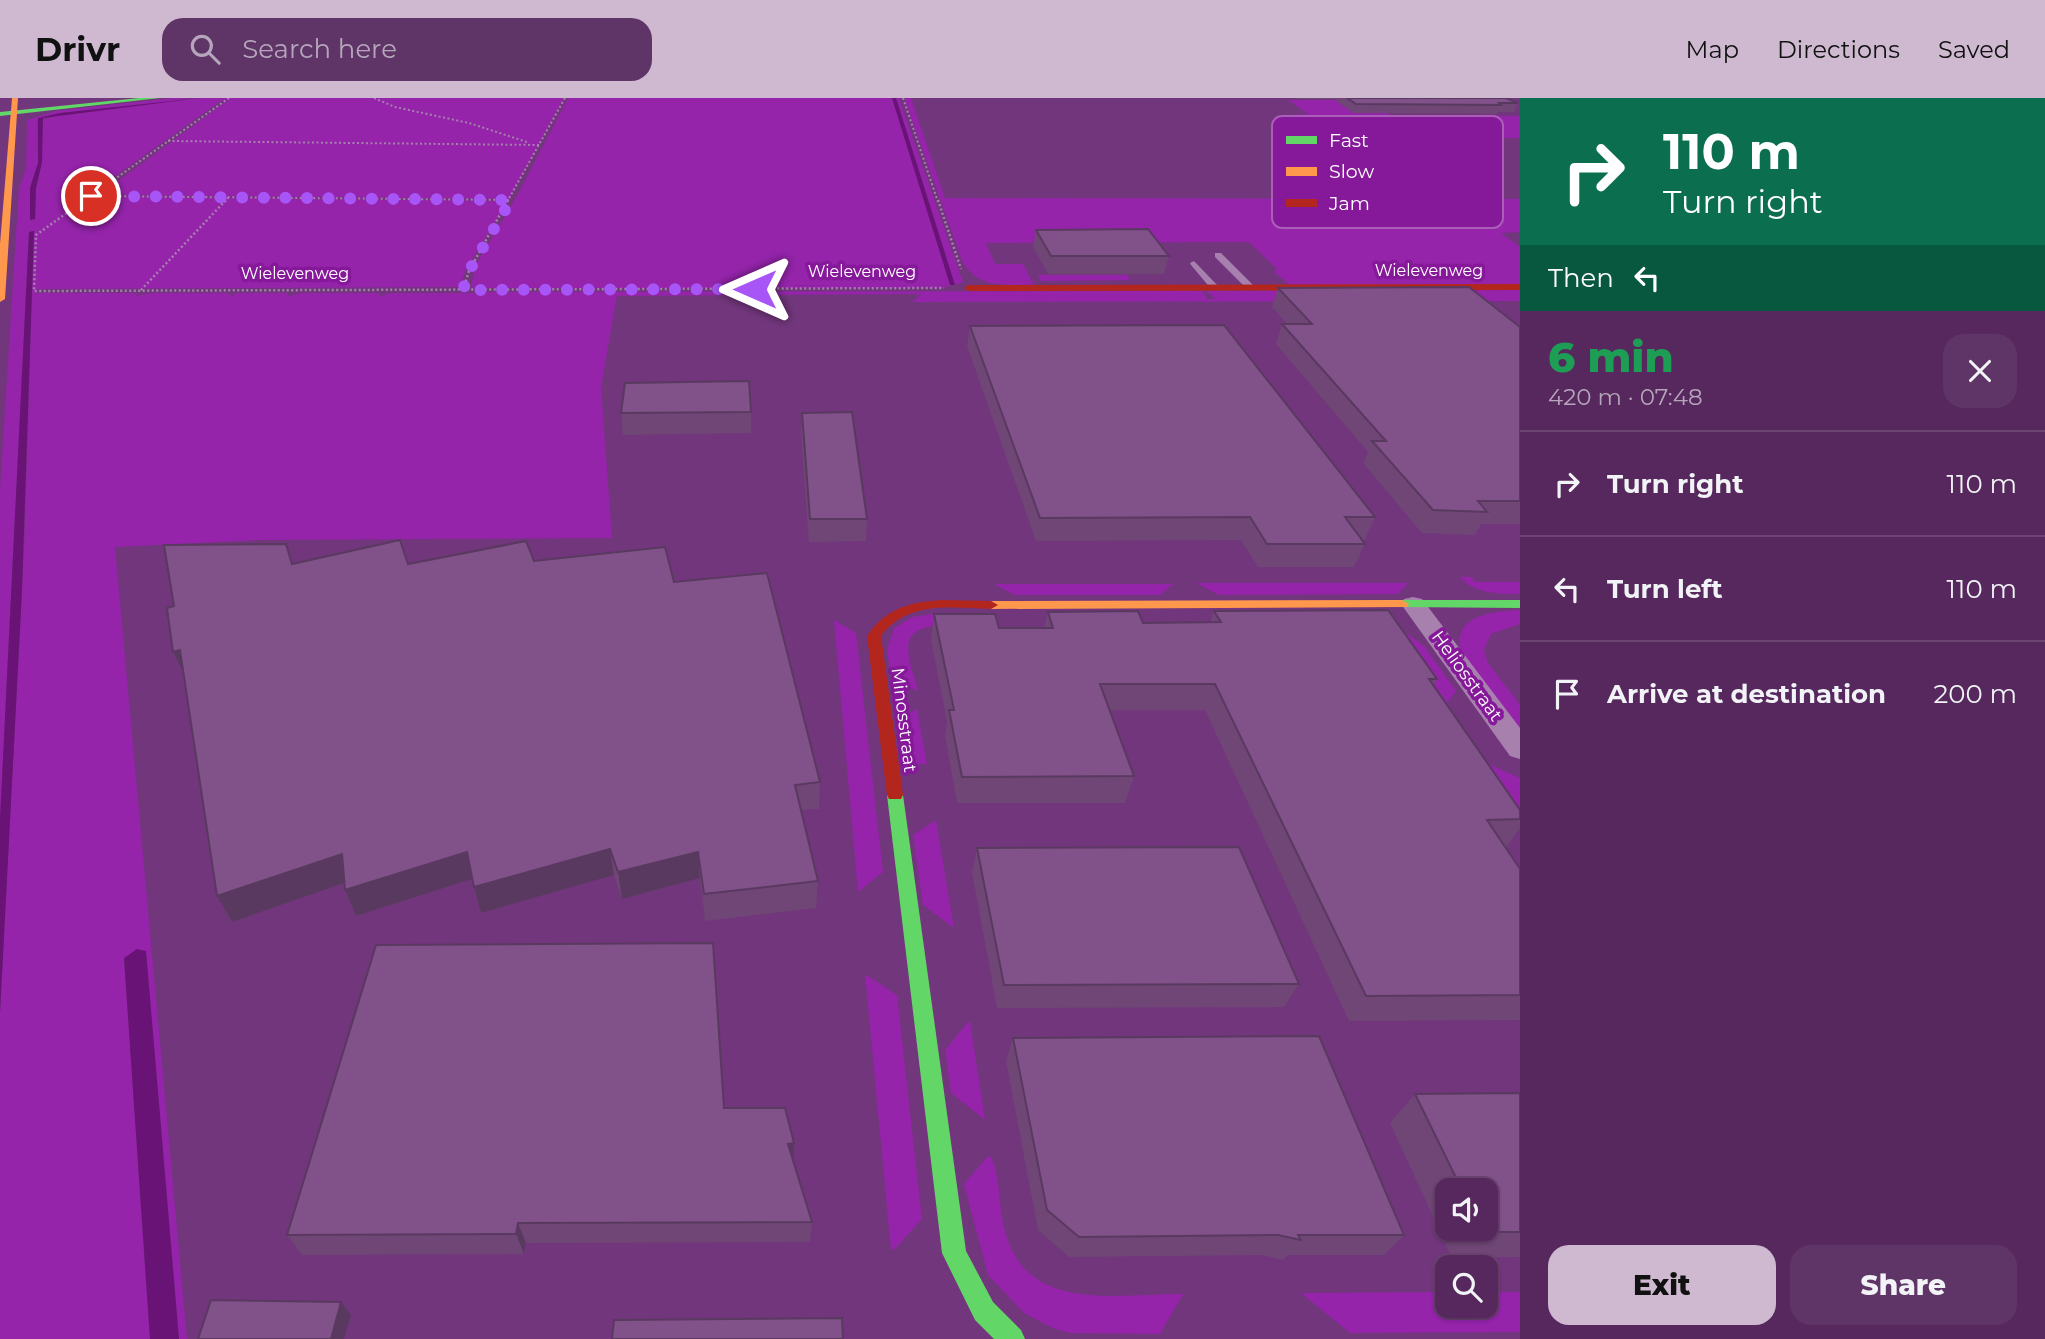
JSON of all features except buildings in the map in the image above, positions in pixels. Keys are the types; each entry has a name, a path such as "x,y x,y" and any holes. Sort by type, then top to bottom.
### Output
{"street":[{"path":"9,109 107,98"},
{"path":"9,109 157,98"},
{"path":"0,299 9,109"},
{"name":"Wielevenweg","path":"968,288 1520,287"},
{"name":"Heliosstraat","path":"1413,604 1520,749"},
{"name":"Minosstraat","path":"1012,1339 996,1327 972,1294 954,1253 874,636 879,624 891,613 924,605 1520,604"}],"lane":[{"path":"1219,255 1250,288"},
{"path":"1194,263 1214,288"}],"path":[{"path":"91,196 229,98"},
{"path":"374,98 395,107 469,123 534,145"},
{"path":"463,290 469,271 511,200 565,98"},
{"path":"903,98 968,288"},
{"path":"167,141 540,145"},
{"path":"91,196 511,200"},
{"name":"Wielevenweg","path":"91,196 36,235 36,291 968,288"},
{"path":"141,290 230,197"}],"shaded area":[{"path":"173,98 190,98 170,101 199,98 564,98 509,199 99,195 228,100 221,101 87,196 508,201 465,271 460,287 37,289 36,293 137,293 136,296 149,293 227,293 233,296 235,293 288,293 288,296 300,293 380,293 380,296 390,293 477,295 485,292 1203,291 1207,299 1216,299 1206,291 1520,290 1520,301 912,302 921,295 617,296 601,387 612,538 259,540 115,547 187,1339 179,1339 146,951 124,958 150,1339 0,1339 0,1013 24,550 34,231 29,232 0,819 0,489 19,187 26,169 27,120 56,111","holes":["67,112 42,120 42,162 36,188 35,219 30,220 30,188 38,163 37,120"]},
{"path":"199,98 43,118 42,162 36,188 35,219 30,220 30,188 38,163 38,118 60,113"},
{"path":"568,98 892,98 951,285 478,287 953,285 943,288 471,287 475,266 518,194"},
{"path":"892,98 896,98 955,285 477,287 950,285"},
{"path":"895,98 899,98 963,282 954,285"},
{"path":"904,98 911,98 945,198 1272,199 1272,228 1503,228 1503,199 1520,199 1520,232 1501,233 1520,247 1520,284 1290,285 1274,272 1277,269 1250,243 1242,242 986,243 995,264 1023,264 1034,285 1003,285 984,281 976,277 962,261"},
{"path":"1288,100 1367,100 1391,115 1520,116 1520,138 1503,138 1503,116 1288,115 1308,114"},
{"path":"34,231 22,591 0,1013 0,819 29,232"},
{"path":"1038,275 1127,275 1130,280 1041,281"},
{"path":"1460,577 1471,577 1475,582 1520,582 1520,594 1480,590"},
{"path":"1196,583 1408,583 1398,594 1219,595"},
{"path":"994,584 1173,584 1160,595 1015,595"},
{"path":"1520,610 1520,624 1491,634 1484,650 1488,663 1520,705 1520,735 1460,652 1459,639 1463,630 1477,617"},
{"path":"938,613 943,625 917,631 908,646 918,690 915,690 891,676 887,650 894,628 912,617"},
{"path":"834,620 856,633 883,872 858,892"},
{"path":"1392,623 1424,646 1456,691 1445,705"},
{"path":"917,709 927,764 903,764 897,720"},
{"path":"1486,763 1520,778 1520,811"},
{"path":"936,820 954,928 923,905 913,835"},
{"path":"137,949 146,951 179,1339 150,1339 124,958"},
{"path":"865,974 897,995 922,1219 895,1249 891,1250"},
{"path":"968,1022 985,1120 951,1093 945,1050"},
{"path":"989,1155 995,1167 1002,1217 1011,1248 1026,1270 1047,1284 1070,1292 1125,1296 1183,1294 1160,1334 1071,1333 1055,1329 1024,1313 988,1275 964,1184"},
{"path":"1435,1292 1435,1318 1498,1318 1498,1292 1520,1292 1520,1332 1350,1333 1301,1293"}],"traffic: fast":[{"path":"0,114 157,98"},
{"path":"1402,604 1520,604"},
{"path":"895,795 954,1253 984,1311 1012,1339"}],"traffic: slow":[{"path":"0,299 15,98"},
{"path":"991,605 1402,604"}],"traffic: jam":[{"path":"968,288 1520,287"},
{"path":"895,795 874,636 896,613 910,608 942,604 991,605"}],"route":[{"path":"91,196 511,200 469,271 463,290 755,289"}]}
